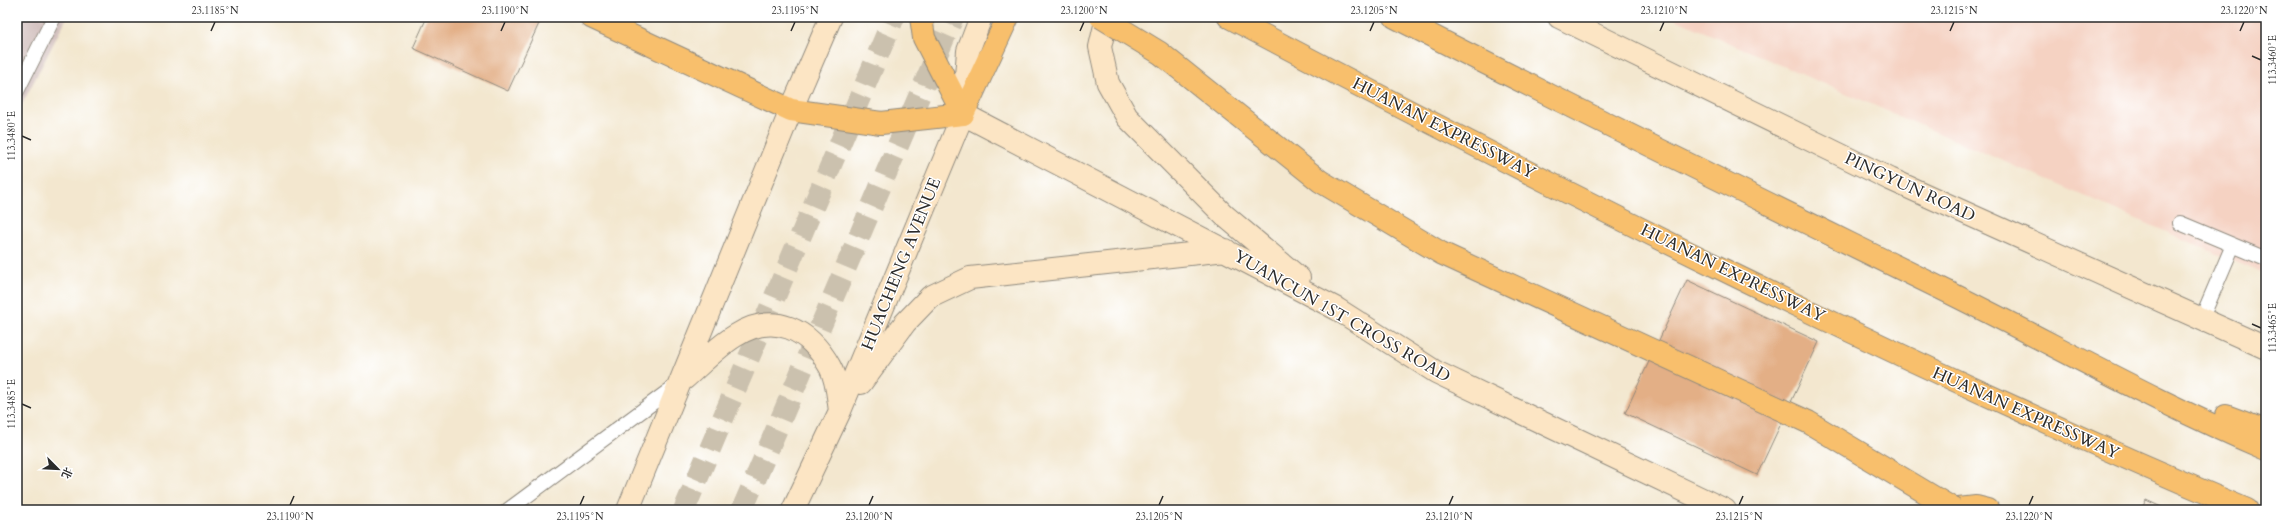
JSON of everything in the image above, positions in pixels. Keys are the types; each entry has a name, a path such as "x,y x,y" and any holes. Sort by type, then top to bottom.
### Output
{"main road":[{"path":"591,17 791,110 881,123 963,114 924,38 921,17"},
{"name":"HUACHENG AVENUE","path":"963,114 1008,17"},
{"path":"1101,17 1160,52 1320,180 1441,253 1808,422 1955,510"},
{"name":"HUANAN EXPRESSWAY","path":"1229,17 1610,212 1911,361 2247,510"},
{"path":"1395,17 1551,97 1944,290 2150,395 2266,449"},
{"path":"1944,290 2228,417 2266,431"},
{"path":"1950,510 1976,508 1988,510"}],"street":[{"path":"628,510 682,382 791,110 831,17"},
{"path":"963,114 968,51 981,17"},
{"path":"1107,17 1100,47 1108,83 1127,117 1224,216 1337,309"},
{"name":"PINGYUN ROAD","path":"1559,17 1890,179 2266,348"},
{"name":"YUANCUN 1ST CROSS ROAD","path":"963,114 1337,309 1436,372 1725,510"},
{"name":"HUACHENG AVENUE","path":"793,510 840,412 963,114"},
{"path":"840,412 905,323 930,297 970,278 1226,250"},
{"path":"682,382 734,336 759,324 781,324 801,332 816,347 831,368 840,412"}],"lane":[{"path":"17,91 54,17"},
{"path":"2180,223 2266,259"},
{"path":"2201,320 2233,245"},
{"path":"508,510 682,382"}],"shaded area":[{"path":"17,17 67,17 17,114"},
{"path":"1670,17 2266,17 2266,275"}],"building":[{"path":"427,17 542,17 508,91 413,48"},
{"path":"1687,280 1819,342 1757,475 1625,413"},
{"path":"2146,500 2168,510 2141,510"}],"tunnel":[{"path":"684,510 894,17"},
{"path":"742,510 953,17"}]}
